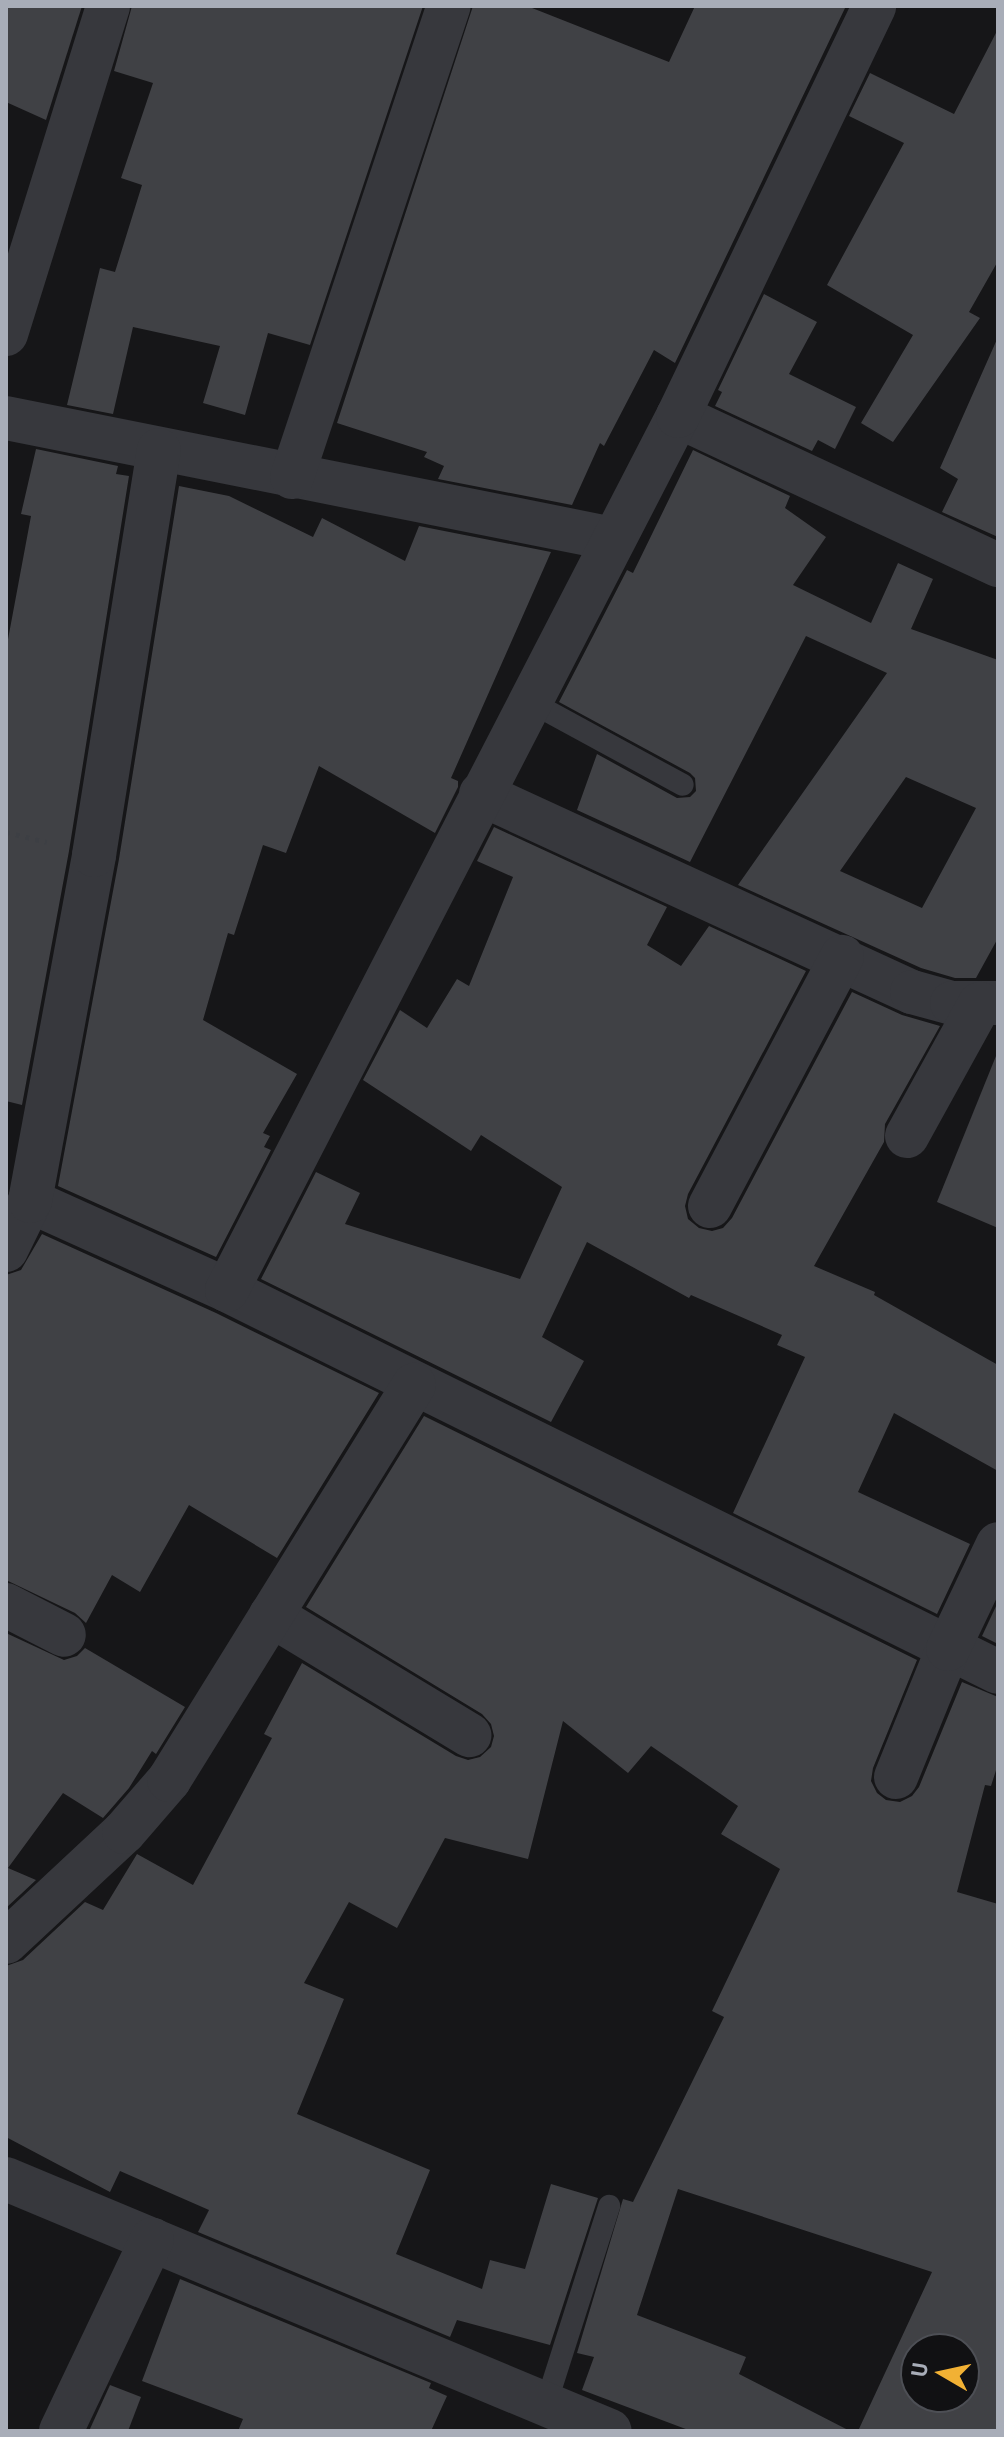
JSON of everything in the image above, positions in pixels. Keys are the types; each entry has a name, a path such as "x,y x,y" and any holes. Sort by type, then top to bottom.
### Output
{"street":[{"path":"6,334 108,6"},
{"path":"292,477 449,6"},
{"path":"227,1290 678,416 874,6"},
{"path":"678,416 998,565"},
{"path":"6,418 613,539"},
{"path":"6,1250 30,1201 94,855 159,450"},
{"path":"481,794 921,995 989,1004 907,1136"},
{"path":"710,1206 842,957"},
{"path":"30,1201 227,1290 998,1672"},
{"path":"6,1942 124,1832 169,1780 414,1385"},
{"path":"896,1777 948,1649 998,1544"},
{"path":"6,1605 64,1635"},
{"path":"271,1615 469,1735"},
{"path":"6,2179 546,2404 598,2429"},
{"path":"61,2431 152,2239"}],"lane":[{"path":"529,701 683,785"},
{"path":"546,2404 609,2206"}],"building":[{"path":"6,6 82,6 46,120 6,102"},
{"path":"132,6 423,6 310,345 268,333 245,415 203,403 220,346 133,327 113,414 67,405 100,268 115,272 142,185 121,178 153,83 114,71"},
{"path":"473,6 527,6 669,62 695,6 846,6 675,363 654,350 604,446 600,443 572,505 438,479 444,466 424,457 427,452 337,423"},
{"path":"998,29 998,261 969,312 980,318 893,442 861,423 913,335 827,285 904,143 849,116 870,73 954,114"},
{"path":"764,294 817,322 789,374 856,407 835,449 818,440 812,451 715,406 722,392 718,390"},
{"path":"998,337 998,537 942,512 958,479 940,468"},
{"path":"36,449 118,466 116,474 129,476 69,851 22,1105 6,1101 6,650 31,516 21,514"},
{"path":"693,450 790,496 785,508 826,537 793,585 871,623 898,563 933,579 911,629 998,660 998,938 976,978 955,978 921,968 738,885 887,673 806,636 690,862 577,810 597,754 677,798 690,797 696,791 695,778 690,773 559,702 627,570 633,573","holes":["906,777 976,808 922,908 840,871"]},
{"path":"179,486 229,496 313,537 322,518 405,561 419,526 551,552 451,778 458,781 458,787 435,833 319,766 286,853 263,845 234,935 228,933 203,1020 297,1074 263,1133 270,1136 264,1147 271,1150 216,1257 58,1186 119,859"},
{"path":"494,827 667,907 647,945 681,966 709,926 806,971 688,1194 685,1206 688,1219 699,1228 712,1231 723,1228 732,1218 852,992 902,1015 940,1026 885,1124 884,1142 814,1266 875,1292 874,1295 998,1365 998,1471 894,1413 858,1492 970,1544 937,1614 733,1513 805,1357 777,1345 782,1335 691,1295 689,1298 587,1242 542,1337 584,1361 551,1422 261,1279 316,1172 360,1193 345,1224 520,1279 562,1187 481,1135 471,1151 363,1080 400,1010 427,1028 457,979 469,986 513,877 477,861"},
{"path":"998,1056 998,1228 937,1202"},
{"path":"42,1234 216,1313 379,1393 277,1558 189,1505 140,1592 112,1575 86,1623 75,1613 6,1580 6,1275 21,1270"},
{"path":"424,1416 917,1660 873,1768 871,1781 877,1793 886,1800 900,1802 912,1796 919,1787 962,1682 998,1697 998,1764 991,1786 985,1785 957,1892 998,1904 998,2431 858,2431 900,2341 900,2413 980,2413 980,2333 904,2333 932,2272 678,2189 637,2315 746,2357 739,2374 850,2431 691,2431 582,2390 594,2357 577,2353 623,2199 633,2202 724,2017 712,2011 780,1869 721,1834 738,1806 651,1746 628,1773 563,1721 528,1859 445,1838 397,1928 349,1902 304,1983 344,1999 297,2114 430,2170 396,2254 482,2289 490,2260 525,2269 551,2184 598,2198 550,2345 457,2320 450,2337 198,2232 209,2210 120,2171 110,2192 6,2137 6,1966 23,1960 85,1902 103,1910 137,1854 193,1885 272,1738 264,1734 302,1663 456,1756 468,1760 480,1757 491,1747 494,1736 491,1724 482,1714 306,1607"},
{"path":"998,1602 998,1644 982,1636"},
{"path":"6,1633 64,1660 77,1656 85,1648 185,1707 156,1754 152,1751 129,1788 103,1818 63,1793 8,1868 36,1880 6,1908"},
{"path":"180,2279 431,2383 429,2388 447,2396 431,2431 238,2431 243,2419 142,2381"},
{"path":"110,2385 141,2397 128,2431 89,2431"}]}
